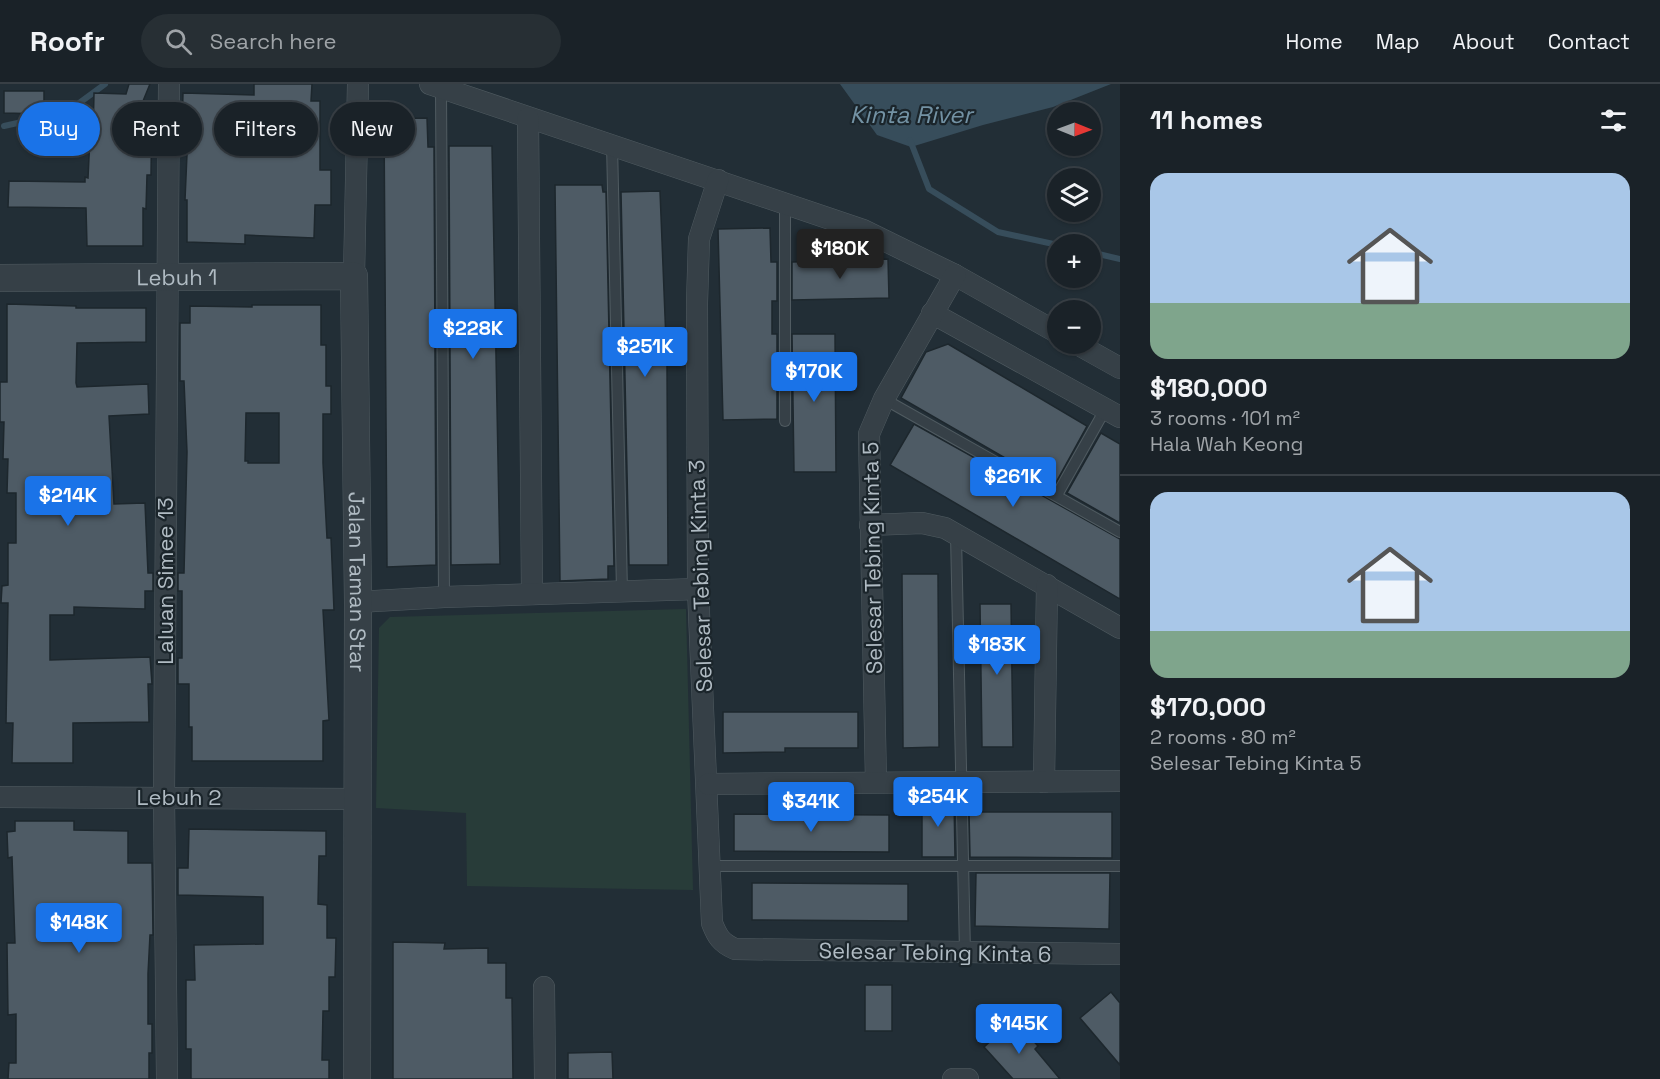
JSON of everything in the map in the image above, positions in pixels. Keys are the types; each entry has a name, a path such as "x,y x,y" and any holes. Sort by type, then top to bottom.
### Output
{"street":[{"name":"Laluan Simee 13","path":"168,1079 164,796 169,84"},
{"name":"Jalan Taman Star","path":"357,1079 358,602 354,276 358,84"},
{"path":"436,86 863,230 955,275 1047,327"},
{"path":"528,118 532,594"},
{"name":"Selesar Tebing Kinta 3","path":"718,180 699,239 698,589 708,784 712,922 717,936 724,944 735,949 750,950"},
{"name":"Selesar Tebing Kinta 5","path":"876,782 869,437 884,399 955,275"},
{"name":"Lebuh 1","path":"0,278 354,276"},
{"path":"932,313 1113,413"},
{"path":"1095,354 1120,368"},
{"path":"870,525 934,524 1047,585 1120,628"},
{"path":"1044,782 1047,585"},
{"path":"358,602 698,589"},
{"path":"708,784 1120,781"},
{"name":"Lebuh 2","path":"0,797 164,796 358,799"},
{"name":"Selesar Tebing Kinta 6","path":"750,950 1120,954"},
{"path":"544,987 545,1079"},
{"path":"953,1079 968,1079"}],"lane":[{"path":"436,86 444,597"},
{"path":"612,144 621,591"},
{"path":"785,204 785,421"},
{"path":"884,399 1120,532"},
{"path":"1057,495 1113,413"},
{"path":"956,535 964,952"},
{"path":"710,866 1120,866"}],"green space":[{"path":"686,609 693,890 467,886 466,813 376,808 379,628 390,617"}],"water":[{"name":"Kinta River","path":"840,84 1111,84 1066,102 1047,102 1047,109 911,147 877,135"}],"building":[{"path":"129,84 150,84 143,101 152,102 112,102 112,156 151,156 151,175 147,175 146,209 143,208 143,246 87,246 86,208 8,207 9,181 85,182 85,177 88,178 89,156 100,156 100,102 94,102 94,93 126,94"},
{"path":"254,84 312,84 311,101 320,101 320,170 331,170 331,205 315,205 314,238 245,235 245,244 187,242 187,200 185,200 187,156 202,156 202,102 183,102 183,93 254,95"},
{"path":"4,91 44,91 44,102 18,102 18,113 4,113"},
{"path":"415,118 427,118 428,147 434,147 436,565 387,567 384,156 415,156"},
{"path":"449,146 492,146 500,564 451,565"},
{"path":"555,185 602,185 603,192 606,192 614,566 608,566 608,579 560,581"},
{"path":"660,191 667,366 668,565 629,565 621,192"},
{"path":"770,228 771,262 777,262 777,301 772,301 772,334 777,334 777,419 723,420 718,229"},
{"path":"888,259 889,298 792,300 792,262"},
{"path":"7,304 76,306 76,308 146,308 146,342 77,343 76,383 77,387 148,384 149,414 109,416 114,504 145,503 148,573 153,573 153,591 145,591 145,609 74,607 74,615 50,615 50,660 150,657 152,684 148,684 149,722 73,723 73,763 12,763 13,723 6,723 8,603 1,603 2,586 8,585 8,543 16,543 16,493 7,493 8,459 3,459 4,422 0,422 0,382 7,382"},
{"path":"252,305 321,305 321,345 326,345 326,386 331,386 331,414 323,414 323,463 327,538 331,538 334,610 323,610 329,720 323,721 323,761 192,761 189,684 178,684 178,658 182,658 182,591 178,591 178,573 184,573 187,452 184,381 180,381 180,323 190,323 190,306 252,307","holes":["246,413 279,413 279,463 248,463 245,461"]},
{"path":"792,334 835,334 836,472 794,472"},
{"path":"948,344 1087,426 1054,486 901,398 926,352"},
{"path":"914,424 1120,539 1120,599 890,465"},
{"path":"1101,433 1120,444 1120,523 1067,493"},
{"path":"902,574 938,574 939,747 903,748"},
{"path":"980,604 1011,604 1013,747 982,747"},
{"path":"723,712 858,712 858,748 785,748 785,752 723,753"},
{"path":"922,799 954,799 955,857 922,857"},
{"path":"969,812 1112,812 1112,858 970,857"},
{"path":"734,814 889,815 889,852 734,851"},
{"path":"15,821 74,821 74,830 128,831 128,863 152,863 153,935 150,935 148,1024 152,1024 152,1053 149,1053 149,1079 8,1079 9,1063 16,1063 16,1014 8,1015 7,943 15,943 12,857 8,858 7,832 15,831"},
{"path":"189,829 326,831 326,856 319,856 318,904 327,905 327,938 336,938 335,977 329,977 329,1011 323,1011 322,1060 329,1060 329,1079 191,1079 191,1049 186,1049 186,980 195,980 194,945 263,944 263,897 178,895 178,868 188,868"},
{"path":"976,873 1110,873 1109,929 975,926"},
{"path":"752,883 908,884 908,921 752,920"},
{"path":"393,942 445,943 444,949 488,948 488,963 506,963 506,998 512,998 513,1079 393,1079"},
{"path":"865,985 892,985 892,1031 865,1031"},
{"path":"1111,992 1120,1003 1120,1065 1080,1018"},
{"path":"1014,1020 1038,1046 1035,1049 1060,1079 1013,1079 984,1047"},
{"path":"612,1052 613,1079 568,1079 568,1053"}],"waterway":[{"path":"4,126 67,112 105,84"},
{"path":"910,140 929,189 998,232 1047,243"},
{"path":"1101,255 1120,259"}]}
